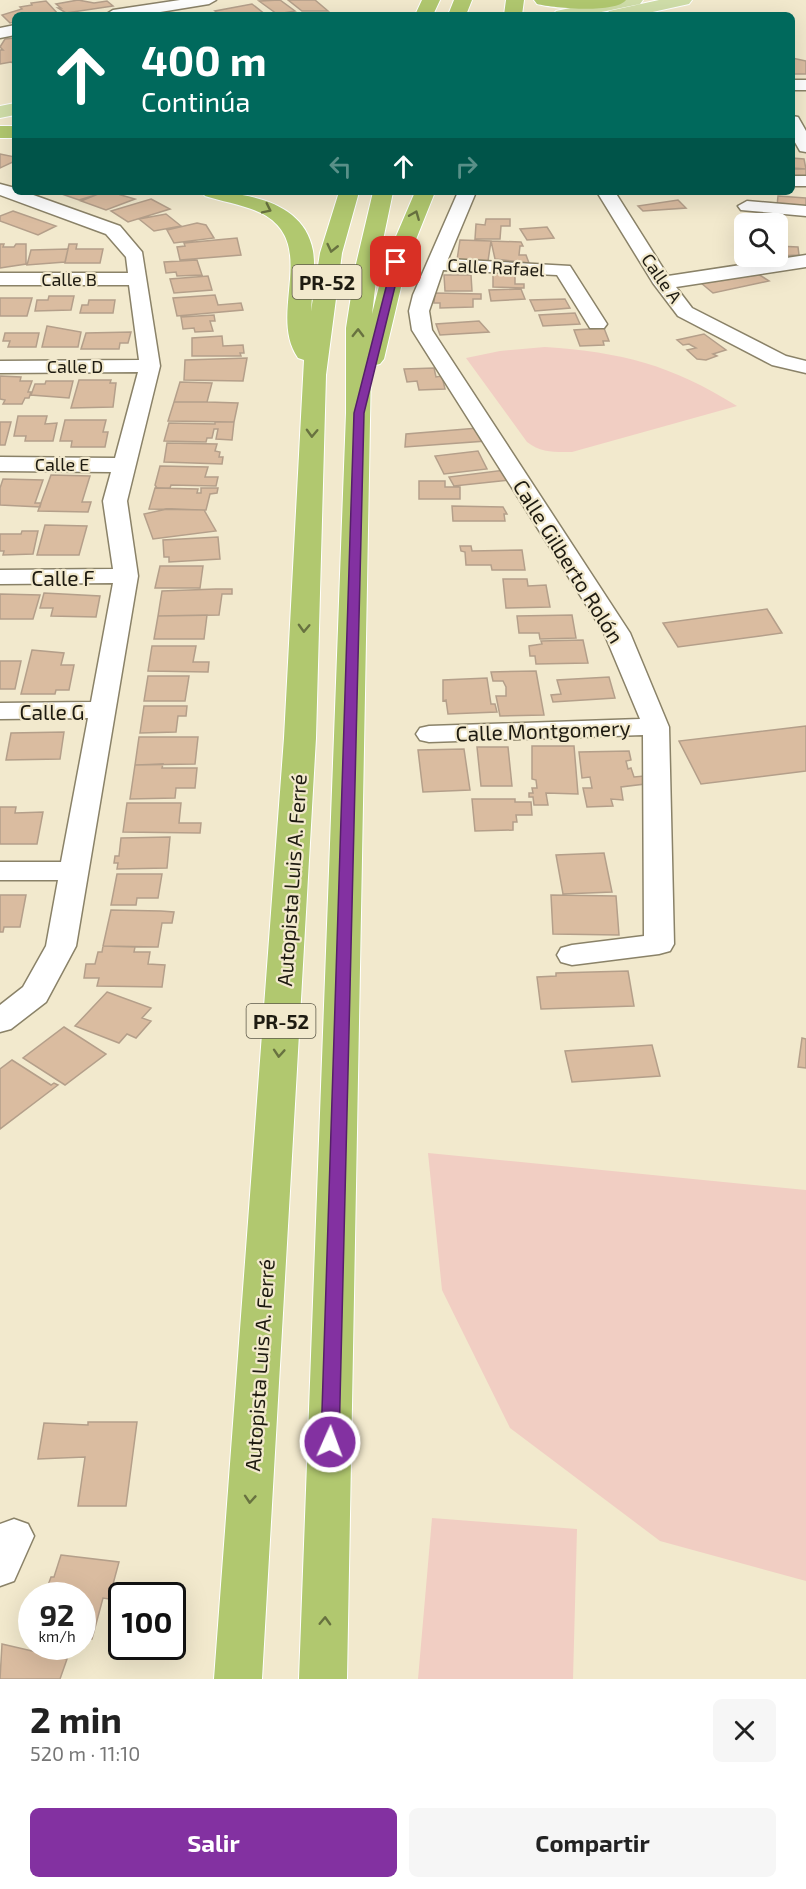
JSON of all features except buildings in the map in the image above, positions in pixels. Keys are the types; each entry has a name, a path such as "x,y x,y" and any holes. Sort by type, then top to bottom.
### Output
{"highway":[{"path":"543,0 570,4 616,0"},
{"path":"222,195 270,209 296,231 302,252 299,334 314,375"},
{"name":"Autopista Luis A. Ferré","path":"238,1675 300,738 314,375 331,253 348,195"},
{"name":"PR-52","path":"323,1679 359,413 358,328 367,264 382,195"},
{"path":"359,413 396,262 424,195"}],"main road":[{"path":"576,12 634,0"},
{"path":"629,12 683,0"}],"street":[{"path":"129,12 183,2 209,0"},
{"path":"183,2 196,12"},
{"path":"795,128 806,147"},
{"path":"0,1022 35,994 61,946 126,576 115,501 150,366 135,256 113,230 17,195"},
{"name":"Calle Gilberto Rolón","path":"467,195 423,295 419,311 422,330 617,633 656,727 660,944 572,955"},
{"name":"Calle A","path":"608,195 663,283 686,312 779,362 806,367"},
{"path":"747,206 806,211"},
{"path":"663,283 806,261"},
{"name":"Calle Rafael","path":"437,264 563,270 597,324"},
{"name":"Calle B","path":"0,279 138,279"},
{"name":"Calle D","path":"0,367 150,366"},
{"name":"Calle E","path":"0,464 124,465"},
{"name":"Calle F","path":"0,577 126,576"},
{"name":"Calle G","path":"0,711 103,710"},
{"name":"Calle Montgomery","path":"429,734 656,727"},
{"path":"0,871 75,871"}],"shaded area":[{"path":"545,347 598,353 645,363 690,380 737,406 572,452 543,450 527,442 466,358 500,351"},
{"path":"428,1153 806,1190 806,1581 660,1541 510,1428 442,1290"},
{"path":"432,1518 577,1529 573,1679 418,1679"}],"route":[{"path":"330,1442 359,413 396,262"}]}
